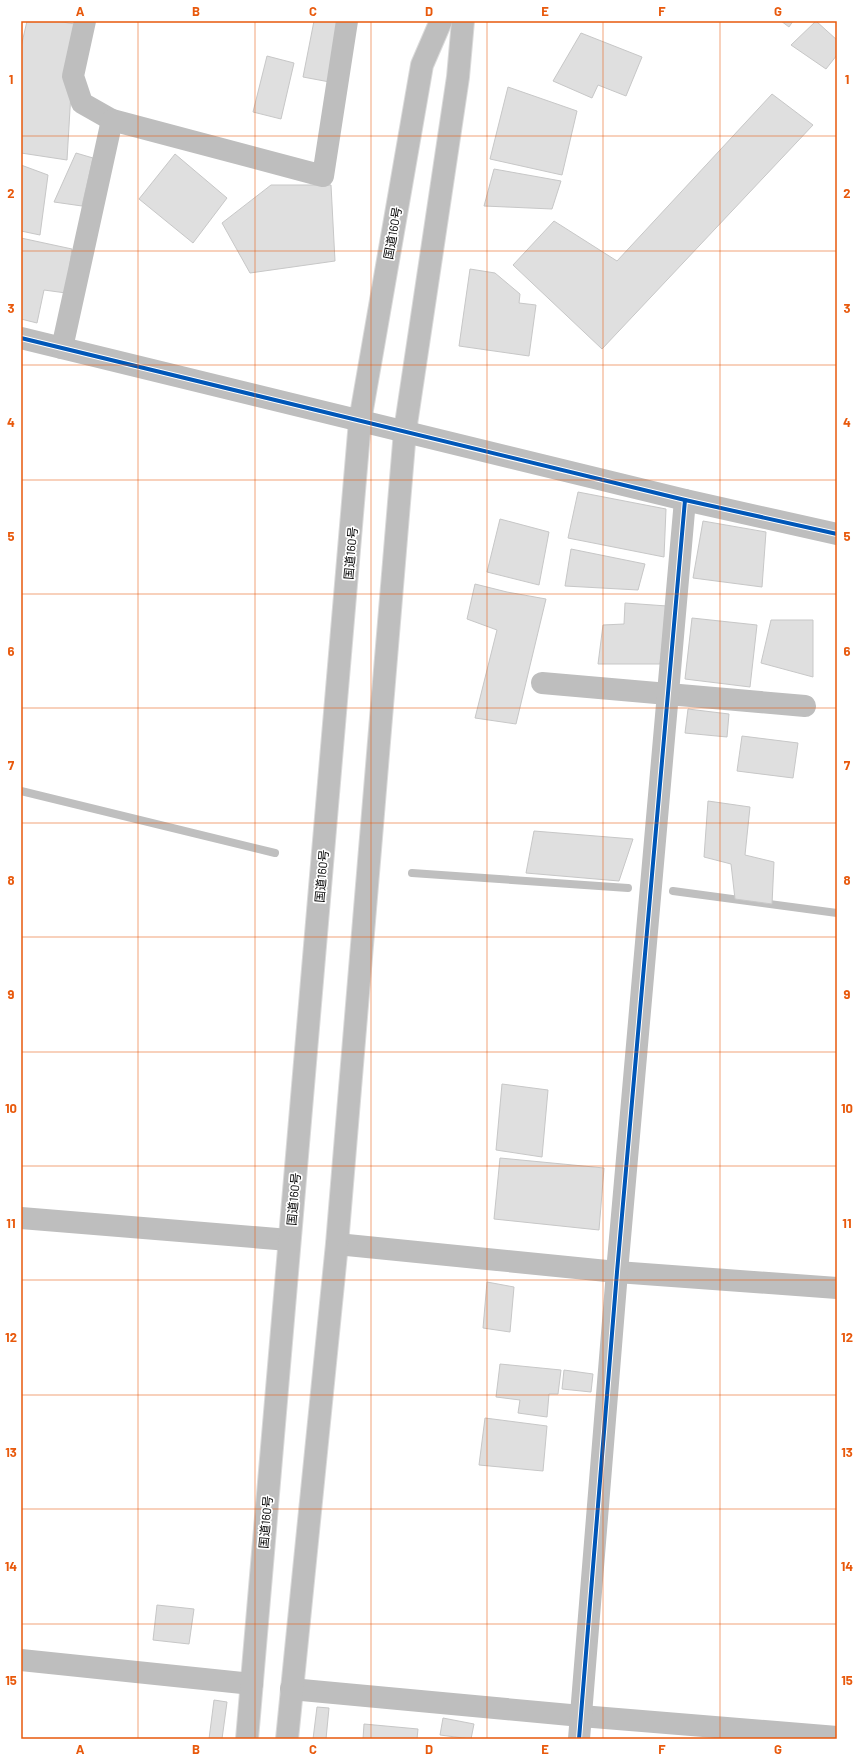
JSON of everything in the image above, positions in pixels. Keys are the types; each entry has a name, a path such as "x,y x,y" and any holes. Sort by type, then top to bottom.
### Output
{"main road":[{"path":"85,21 73,76 82,103 112,120 323,176 348,21"},
{"name":"国道160号","path":"247,1739 360,421 422,65 441,21"},
{"path":"287,1739 337,1244 405,431 458,77 463,21"},
{"path":"62,348 112,120"},
{"path":"21,338 685,500 837,534"},
{"path":"580,1739 617,1272 685,500"},
{"path":"542,683 805,706"},
{"path":"21,1218 289,1240"},
{"path":"337,1244 617,1272 837,1288"},
{"path":"21,1660 252,1684"},
{"path":"291,1689 581,1716 837,1737"}],"building":[{"path":"27,21 56,21 75,24 67,160 21,153 21,47"},
{"path":"314,21 347,21 335,83 303,77"},
{"path":"781,21 793,21 789,27"},
{"path":"816,21 837,40 837,55 826,69 791,45"},
{"path":"581,33 642,57 626,96 598,85 592,98 553,81"},
{"path":"267,56 294,63 281,119 253,112"},
{"path":"508,87 577,111 562,175 490,159"},
{"path":"772,94 813,125 602,349 513,265 554,221 617,261"},
{"path":"76,153 93,158 82,206 54,202"},
{"path":"175,154 227,198 193,243 139,199"},
{"path":"21,165 48,175 40,235 21,231"},
{"path":"494,169 561,181 552,209 484,206"},
{"path":"271,185 331,185 335,261 250,273 222,223"},
{"path":"21,238 72,249 66,293 44,290 37,323 21,319"},
{"path":"470,269 495,273 520,294 519,303 536,305 529,356 459,346"},
{"path":"578,492 666,509 664,557 568,538"},
{"path":"500,519 549,532 539,585 487,572"},
{"path":"703,521 766,532 762,587 693,578"},
{"path":"571,549 645,564 638,590 565,586"},
{"path":"475,584 507,592 546,599 516,724 475,718 497,630 467,619"},
{"path":"625,603 667,606 660,664 598,664 603,625 624,624"},
{"path":"692,618 757,625 750,687 685,679"},
{"path":"771,620 813,620 813,677 761,663"},
{"path":"688,709 729,714 727,737 685,733"},
{"path":"742,736 798,743 793,778 737,771"},
{"path":"708,801 750,807 745,855 774,862 772,904 735,899 731,864 704,857"},
{"path":"534,831 633,839 619,881 526,873"},
{"path":"502,1084 548,1090 542,1157 496,1150"},
{"path":"500,1158 604,1168 599,1230 494,1219"},
{"path":"487,1282 514,1287 510,1332 483,1328"},
{"path":"500,1364 561,1370 558,1394 549,1394 547,1417 518,1413 520,1400 496,1397"},
{"path":"564,1370 593,1374 591,1392 562,1389"},
{"path":"485,1418 547,1426 543,1471 479,1465"},
{"path":"157,1605 194,1609 189,1644 153,1640"},
{"path":"214,1700 227,1702 222,1739 209,1739"},
{"path":"317,1707 329,1708 326,1739 313,1739"},
{"path":"443,1718 474,1724 471,1739 440,1735"},
{"path":"364,1724 418,1729 417,1739 363,1739"}],"waterway":[{"path":"21,791 275,853"},
{"path":"412,873 628,888"},
{"path":"673,891 837,913"}],"cycle path":[{"path":"21,338 685,500 837,534"},
{"path":"579,1739 617,1272 685,500"}]}
